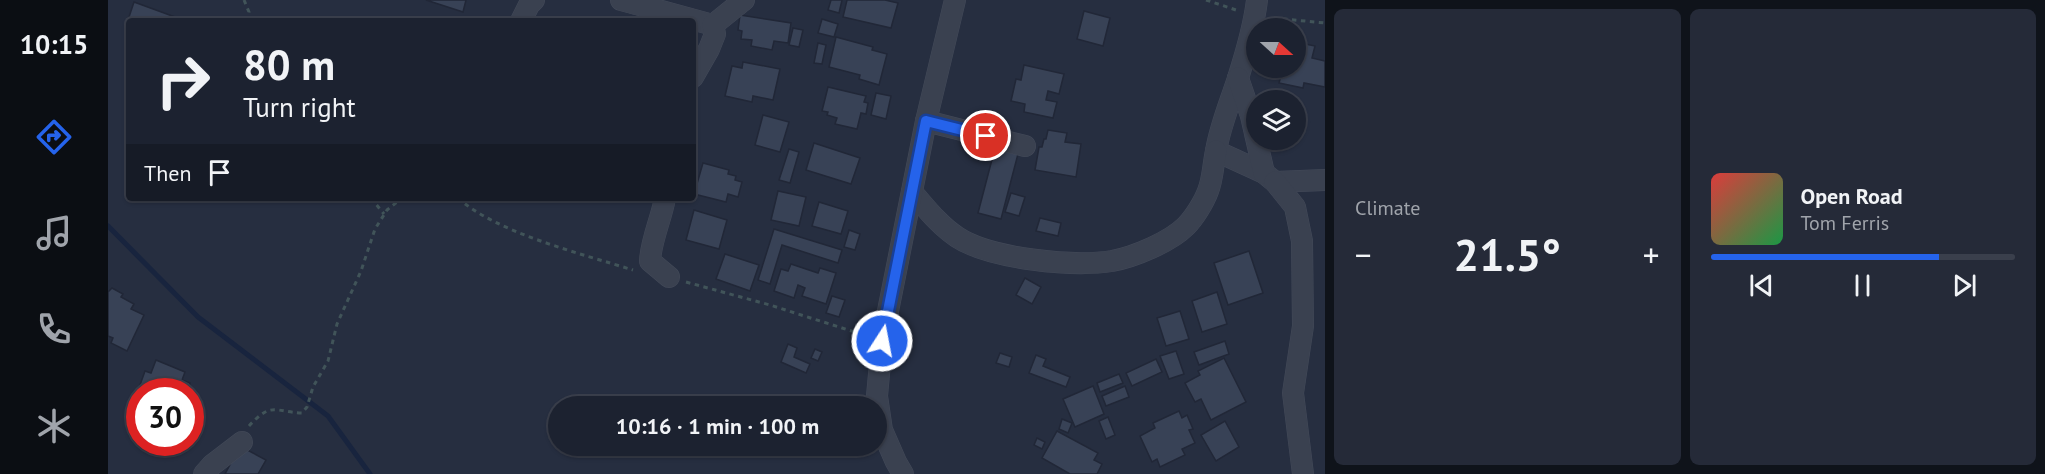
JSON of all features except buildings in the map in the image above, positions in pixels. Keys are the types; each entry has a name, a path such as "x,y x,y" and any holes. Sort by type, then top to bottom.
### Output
{"street":[{"path":"522,18 534,0"},
{"path":"621,0 687,18"},
{"path":"713,25 744,0"},
{"path":"903,474 882,430 877,396 882,341 926,121 955,0"},
{"path":"912,192 939,224 958,238 983,249 1016,256 1077,263 1113,261 1169,239 1187,225 1208,191 1218,134 1238,78 1255,16 1257,0"},
{"path":"696,20 713,25"},
{"path":"696,72 710,49 715,34 713,25"},
{"path":"1238,78 1269,178"},
{"path":"926,121 1025,146"},
{"path":"1216,151 1269,178 1295,207 1302,241 1303,326 1293,393 1303,474"},
{"path":"1269,178 1325,180"},
{"path":"664,201 657,231 650,246 650,261 669,278"},
{"path":"204,474 242,442"}],"path":[{"path":"244,0 249,12 248,18"},
{"path":"373,201 384,214"},
{"path":"242,442 249,426 267,410 279,409 302,413 307,407 314,387 328,361 337,324 361,271 375,229 384,214 399,201"}],"waterway":[{"path":"108,226 198,317 328,416 370,474"}],"route":[{"path":"882,341 926,121 986,136"}]}
